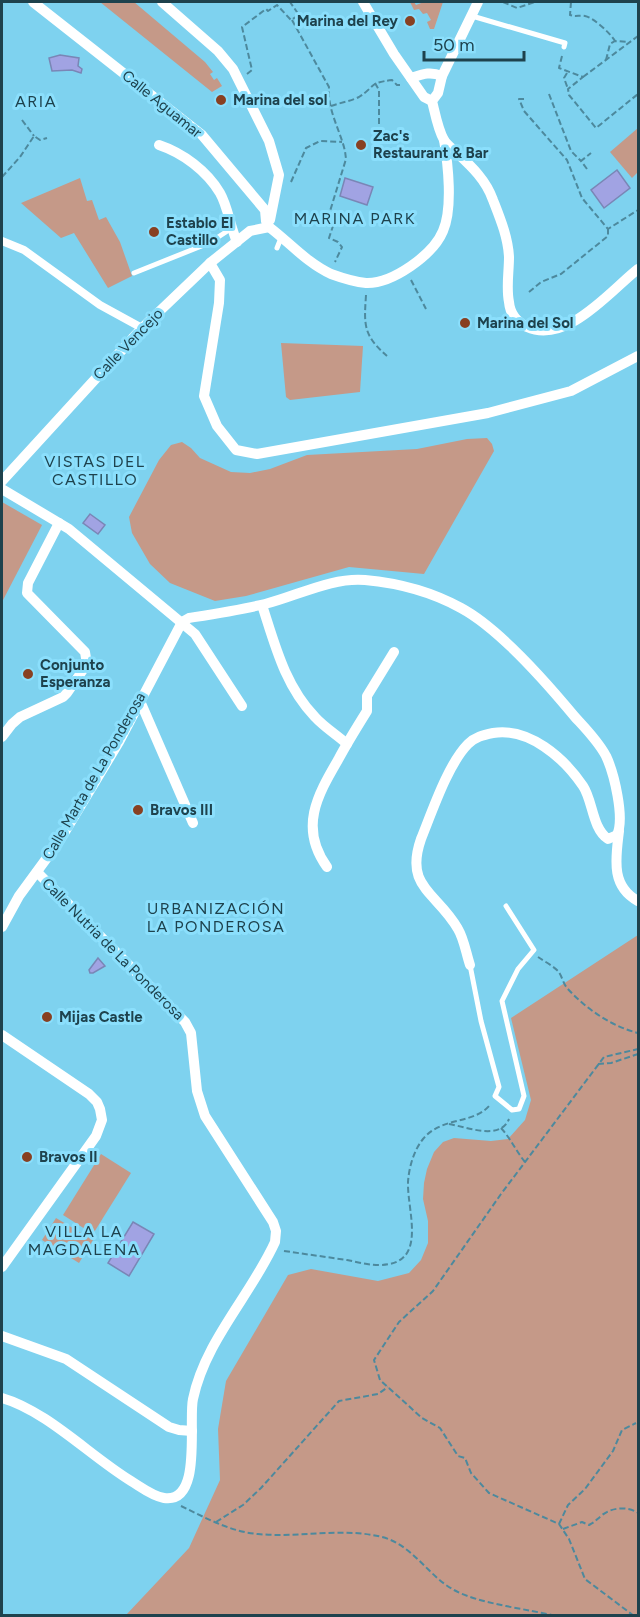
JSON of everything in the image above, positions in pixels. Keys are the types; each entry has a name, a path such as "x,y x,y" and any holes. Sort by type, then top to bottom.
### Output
{"street":[{"name":"Calle Aguamar","path":"33,2 202,135 265,210 269,227"},
{"path":"162,2 218,51 232,69 269,141 279,175 269,227 313,264 346,279 367,283 380,281 405,269 422,257 434,244 443,230 449,171 444,140 432,101 424,97 394,54 363,2"},
{"path":"432,101 438,93 442,76 478,2"},
{"path":"411,78 434,72 442,76"},
{"path":"444,140 473,168 485,183 492,197 508,248 509,304 514,317 523,325 548,330 577,320 639,268"},
{"path":"159,145 171,149 208,177 221,195 237,242"},
{"name":"Calle Vencejo","path":"2,481 142,328 210,263 250,231 269,227"},
{"path":"2,241 24,250 100,305 142,328"},
{"path":"210,263 220,280 219,303 204,396 217,426 236,450 257,454 488,413 571,391 639,356"},
{"path":"2,489 59,522 182,622 195,634 242,706"},
{"path":"2,737 20,717 63,697 87,664 88,659 85,652 27,593 28,583 59,522"},
{"path":"182,622 189,618 262,605 347,580 363,579 388,582 420,591 461,608 477,618 555,693 597,742 606,756 612,773 619,813 615,859 617,876 622,887 631,897 639,901"},
{"path":"262,605 281,665 293,690 315,718 347,744"},
{"name":"Calle Marta de La Ponderosa","path":"2,927 19,896 60,840 118,742 182,622"},
{"path":"327,867 318,855 313,841 315,806 320,790 366,711 367,696 394,652"},
{"path":"140,701 193,823"},
{"path":"470,965 459,930 424,886 417,875 416,864 417,850 437,801 457,758 469,743 481,735 500,732 519,735 538,743 556,755 573,772 585,789 604,836 608,839 613,838 619,830"},
{"name":"Calle Nutria de La Ponderosa","path":"37,872 185,1022 191,1033 200,1103 205,1116 273,1222 276,1231 275,1242 270,1254"},
{"path":"2,1035 89,1094 97,1102 102,1120 75,1167 2,1267"},
{"path":"2,1398 29,1408 113,1470 148,1492 163,1498 179,1494 188,1481 190,1472 192,1401 201,1371 245,1292 270,1254"},
{"path":"2,1336 66,1359 169,1427 192,1431"}],"lane":[{"path":"472,16 565,43 564,47"},
{"path":"134,273 209,243 232,228"},
{"path":"277,248 281,236"},
{"path":"470,965 481,1021 499,1087 495,1096 512,1110 519,1109 524,1096 502,1001 518,969 533,954 533,946 506,906"}],"path":[{"path":"290,2 299,15 292,20"},
{"path":"503,2 517,8 535,2"},
{"path":"572,2 570,15 586,16 609,32 615,40"},
{"path":"252,70 242,27 266,9 268,11 277,5 292,20 329,87 328,96 343,142 346,159 327,221 334,223 329,238 339,242 342,247 330,273"},
{"path":"568,90 639,36"},
{"path":"606,60 610,45 615,40 630,43"},
{"path":"564,47 559,68 583,77"},
{"path":"568,72 564,78 569,95 596,128 639,94"},
{"path":"331,106 358,97 375,83 392,80 397,85"},
{"path":"375,83 379,90 379,135"},
{"path":"549,94 571,151 587,169"},
{"path":"524,99 519,99 524,111 567,160 582,198 608,229 608,236 561,274 541,282 530,292"},
{"path":"22,120 34,136 40,140 47,138"},
{"path":"2,177 20,157 34,136"},
{"path":"278,183 290,185 306,148 320,141 343,142"},
{"path":"581,161 591,153"},
{"path":"608,229 639,210"},
{"path":"405,269 426,309"},
{"path":"367,283 365,327 368,336 387,356"},
{"path":"533,954 558,971 565,986 606,1020 620,1028 639,1033"},
{"path":"634,1616 585,1579 569,1539 559,1524 489,1493 471,1473 465,1458 458,1455 440,1428 422,1418 380,1380 374,1360 399,1322 433,1291 598,1064 604,1057 639,1049"},
{"path":"598,1064 611,1063 639,1054"},
{"path":"270,1254 281,1250 379,1265 398,1262 406,1254 412,1240 408,1181 413,1156 423,1139 438,1127 484,1113 495,1096"},
{"path":"448,1123 490,1132 507,1123 512,1110"},
{"path":"501,1128 525,1162"},
{"path":"215,1522 243,1505 261,1488 339,1401 378,1395 388,1387"},
{"path":"559,1524 568,1505 585,1489 613,1451 622,1430 636,1423"},
{"path":"163,1498 215,1522 258,1534 359,1534 381,1537 394,1541 408,1550 442,1582 468,1597 556,1616"},
{"path":"562,1529 574,1523 582,1522 589,1525 596,1522 604,1513 622,1508 629,1508 639,1513"}],"shaded area":[{"path":"100,2 134,2 205,62 213,72 210,74 214,80 217,78 222,86 212,92"},
{"path":"410,2 416,5 424,2 443,2 434,29 430,29 427,22 431,20 427,13 423,14 419,9 414,10"},
{"path":"638,128 638,172 632,178 610,152"},
{"path":"80,178 87,201 92,200 99,220 106,217 120,242 132,276 108,288 74,233 61,238 21,203"},
{"path":"281,343 363,346 360,392 290,400 286,397"},
{"path":"487,438 494,451 424,574 349,567 246,596 215,601 170,583 150,564 132,533 129,517 159,460 171,445 182,442 200,458 231,472 250,473 270,469 307,455 417,449 467,439"},
{"path":"2,502 42,525 2,602"},
{"path":"638,935 638,1615 126,1615 189,1548 220,1480 218,1429 226,1381 288,1275 311,1269 378,1281 409,1273 421,1260 428,1243 428,1221 423,1199 424,1183 434,1152 443,1142 454,1138 491,1141 508,1139 525,1120 531,1100 511,1018"},
{"path":"101,1154 131,1173 93,1234 63,1215"},
{"path":"56,1218 93,1240 79,1263 42,1240"}],"water":[{"path":"60,55 79,58 78,66 82,69 81,73 72,70 52,71 49,58"},
{"path":"617,170 630,188 604,208 591,190"},
{"path":"345,178 373,187 367,205 340,196"},
{"path":"90,514 105,525 98,534 83,523"},
{"path":"98,958 105,966 90,973 89,970"},
{"path":"133,1222 154,1234 129,1276 108,1263"}],"place":[{"name":"Marina del Rey","path":"410,21"},
{"name":"Marina del sol","path":"221,100"},
{"name":"Zac's Restaurant & Bar","path":"361,145"},
{"name":"Establo El Castillo","path":"154,232"},
{"name":"Marina del Sol","path":"465,323"},
{"name":"Conjunto Esperanza","path":"28,674"},
{"name":"Bravos III","path":"138,810"},
{"name":"Mijas Castle","path":"47,1017"},
{"name":"Bravos II","path":"27,1157"}],"district":[{"name":"ARIA","path":"36,101"},
{"name":"MARINA PARK","path":"355,218"},
{"name":"VISTAS DEL CASTILLO","path":"95,470"},
{"name":"URBANIZACIÓN LA PONDEROSA","path":"216,917"},
{"name":"VILLA LA MAGDALENA","path":"84,1240"}]}
